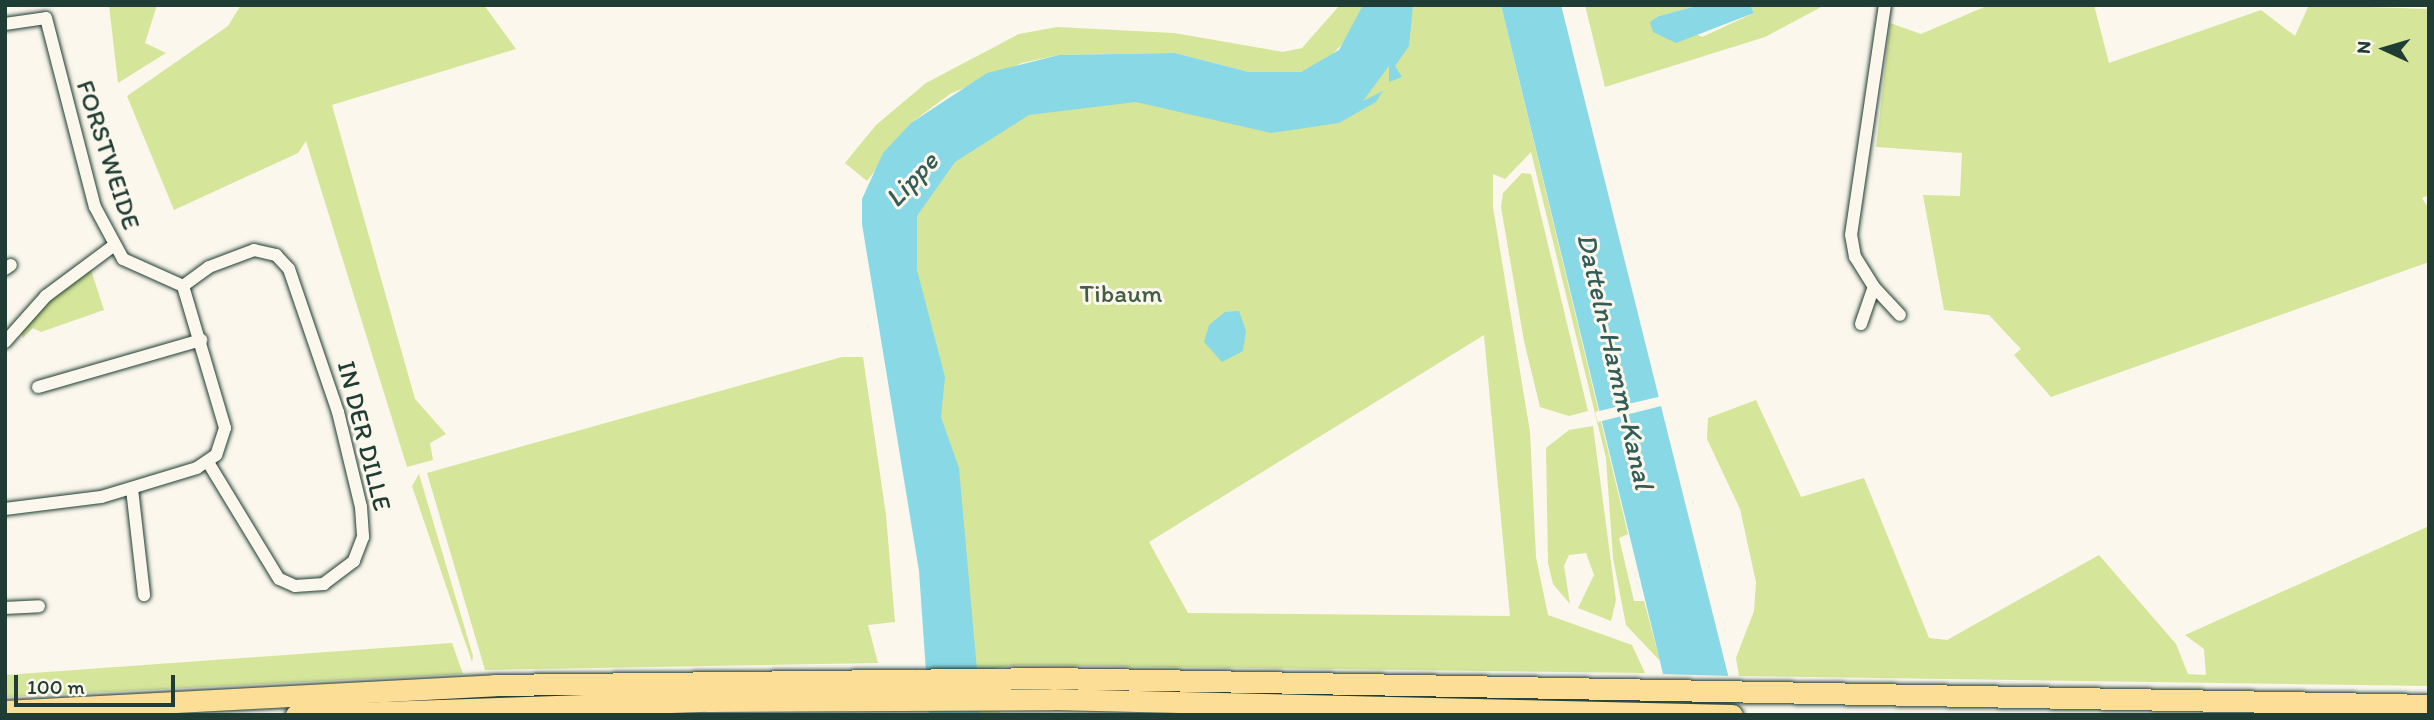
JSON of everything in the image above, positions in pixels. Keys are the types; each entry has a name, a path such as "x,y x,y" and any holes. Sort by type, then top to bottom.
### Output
{"highway":[{"path":"5,711 497,695 849,689 1051,678 2429,705"},
{"path":"849,689 1053,699 1732,715"},
{"path":"296,715 466,697"}],"street":[{"path":"1885,5 1851,235 1855,257 1874,287 1900,315"},
{"name":"FORSTWEIDE","path":"5,24 46,18 81,165 113,246 131,264 183,286"},
{"path":"5,342 46,296 113,246"},
{"name":"IN DER DILLE","path":"183,286 209,267 254,250 276,255 289,269 338,412 361,507 363,537 354,561 324,584 295,586 279,579 209,464"},
{"path":"5,509 132,489 209,464 225,428 183,286"},
{"path":"1861,324 1874,287"},
{"path":"38,387 201,340"},
{"path":"132,489 144,595"},
{"path":"5,608 39,606"}],"green space":[{"path":"109,5 157,5 145,43 166,53 118,83"},
{"path":"241,5 484,5 516,49 332,105 415,399 446,434 430,443 433,460 407,467 306,141 298,153 174,210 127,96 228,26"},
{"path":"1340,5 1363,5 1352,34 1323,64 1301,72 1249,72 1175,53 1059,55 1022,63 950,94 911,123 867,181 845,163 876,125 926,83 1019,34 1057,27 1174,33 1283,52 1302,48"},
{"name":"Tibaum","path":"1388,5 1501,5 1628,534 1619,538 1634,601 1644,601 1660,661 1626,625 1613,558 1606,458 1531,152 1505,179 1493,174 1493,207 1530,432 1536,557 1548,615 1632,645 1645,673 1018,665 995,668 1000,714 1070,715 959,715 889,228 994,100 1291,98","holes":["1484,335 1510,616 1188,613 1149,542"]},
{"path":"1585,5 1700,5 1659,16 1702,37 1754,13 1750,5 1825,5 1765,37 1605,87"},
{"path":"1989,5 2094,5 2109,63 2261,10 2295,36 2309,5 2429,9 2429,195 2422,198 2429,209 2429,262 2051,397 2014,355 2021,349 1989,315 1944,310 1923,195 1960,196 1962,153 1876,147 1890,23 1921,34"},
{"path":"1522,173 1531,174 1588,411 1569,416 1540,407 1524,341 1501,207 1503,193"},
{"path":"90,267 104,310 41,332 33,328 23,338 21,331 49,300"},
{"path":"842,357 863,357 886,515 895,622 868,625 878,663 485,670 427,473"},
{"path":"1756,400 1801,497 1864,478 1929,638 1947,640 2099,555 2176,644 2188,674 2206,675 2204,649 2185,635 2429,526 2429,686 1739,676 1736,658 1754,611 1756,582 1740,509 1707,439 1708,418"},
{"path":"1593,426 1616,600 1611,621 1578,608 1594,575 1586,553 1569,555 1564,566 1570,604 1553,584 1548,563 1546,448 1569,430"},
{"path":"419,474 473,656 472,662 412,486"},
{"path":"452,643 463,674 5,697 5,675"}],"water":[{"name":"Lippe","path":"1363,5 1413,5 1409,46 1395,66 1402,77 1389,82 1389,66 1363,101 1383,91 1376,102 1339,123 1271,133 1136,102 1029,115 955,162 917,216 917,270 945,377 941,417 959,468 981,715 929,715 919,571 862,224 862,199 883,153 911,123 987,73 1059,55 1175,53 1249,72 1301,72 1339,50"},
{"name":"Datteln-Hamm-Kanal","path":"1501,5 1561,5 1738,715 1673,715"},
{"path":"1700,5 1750,5 1754,13 1676,43 1653,32 1650,22 1659,16"},
{"path":"1239,311 1246,331 1243,351 1222,362 1204,342 1209,325 1225,312"}],"pier":[{"path":"1662,396 1665,405 1598,422 1595,412"},
{"path":"1660,674 1732,676 1742,715 1669,715"}]}
